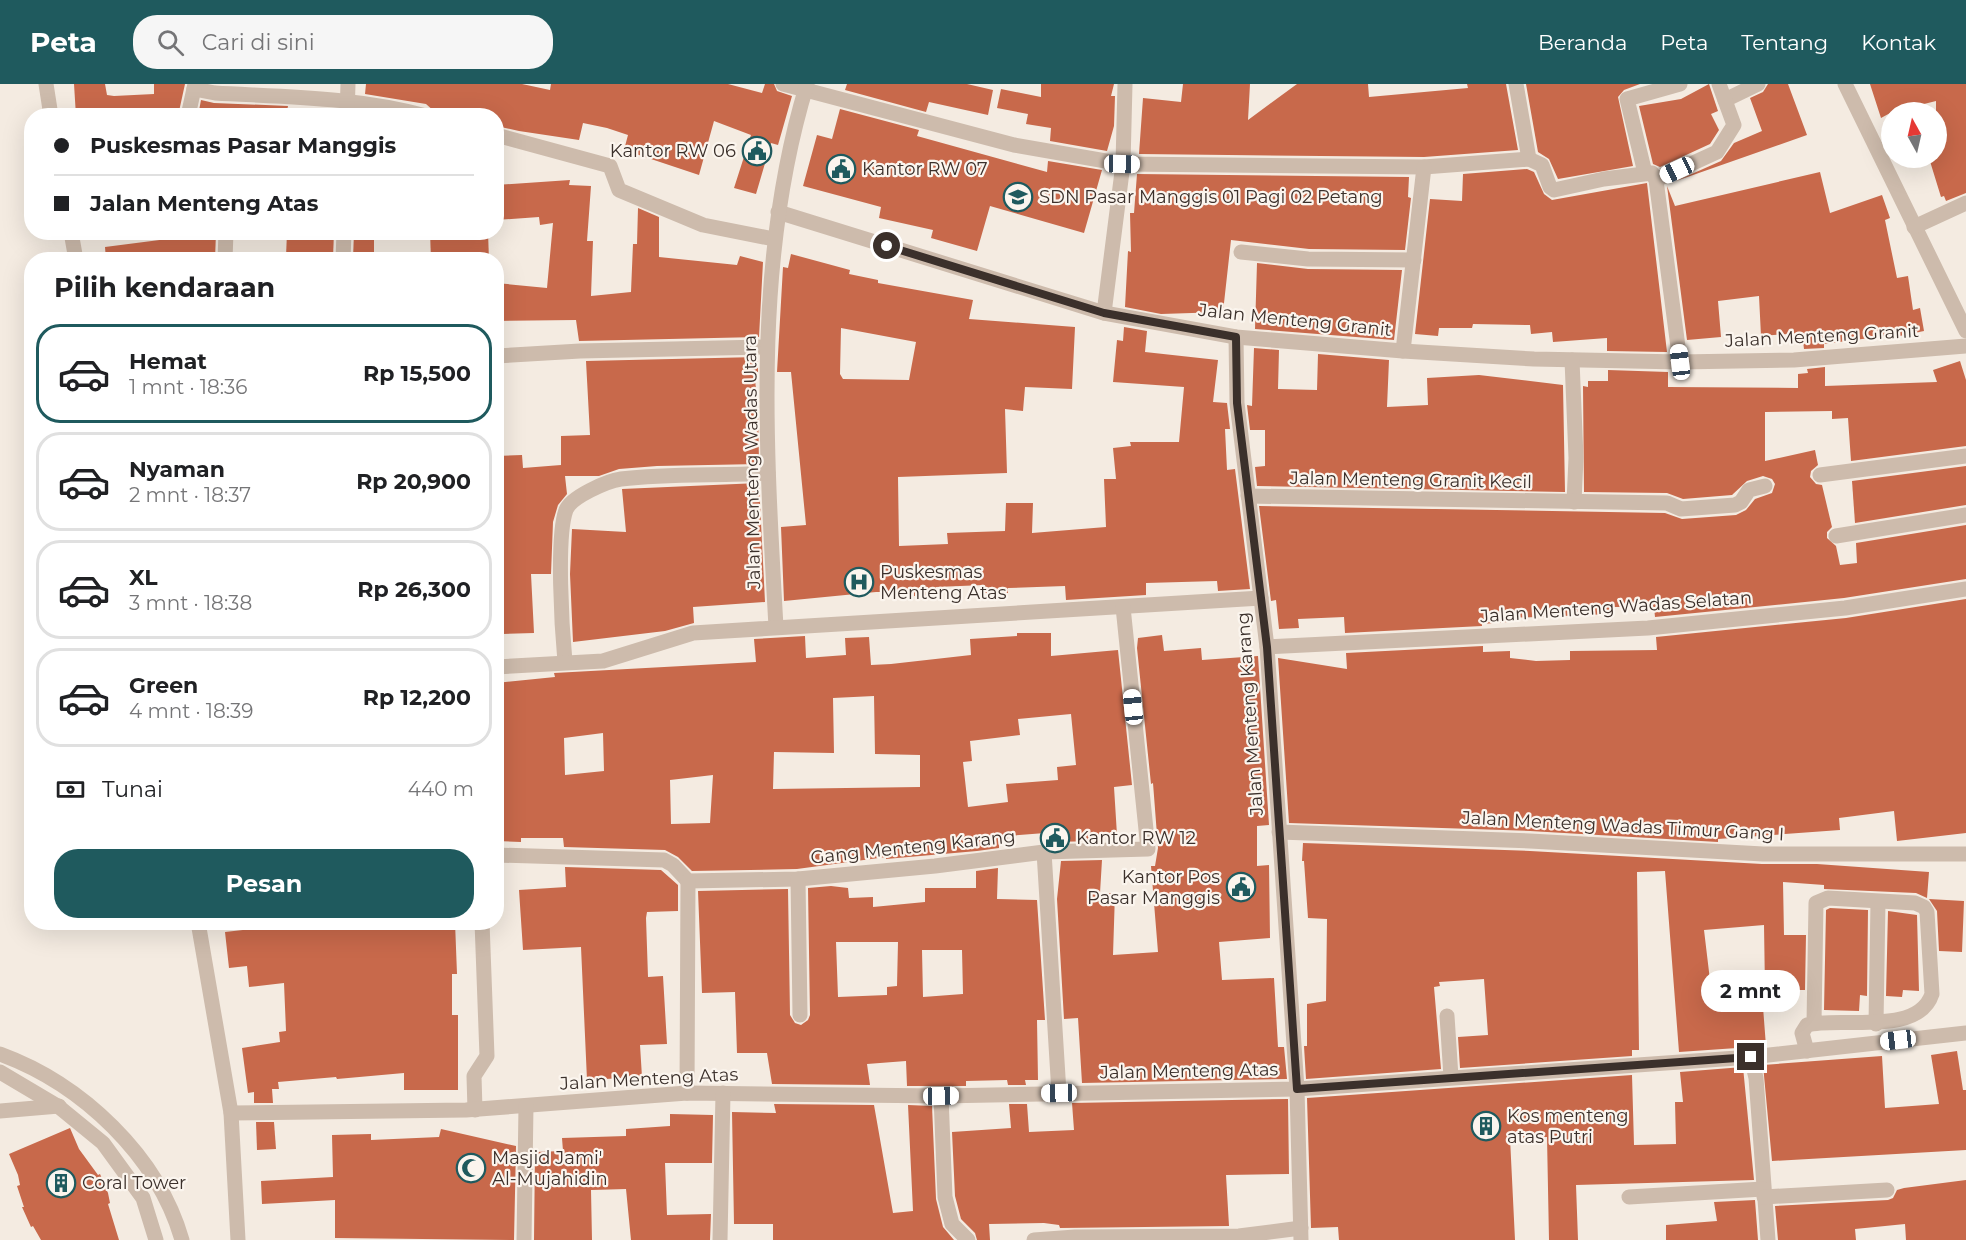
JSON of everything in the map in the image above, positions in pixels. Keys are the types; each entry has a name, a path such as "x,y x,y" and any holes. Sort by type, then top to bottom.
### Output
{"street":[{"path":"46,84 50,108"},
{"path":"347,108 348,84"},
{"path":"783,84 806,87 1014,145 1122,164 1424,167 1529,159 1542,165 1550,187 1554,190 1651,176 1717,152 1734,125 1719,84"},
{"path":"1104,313 1122,164 1125,84"},
{"path":"1516,84 1529,159"},
{"path":"1680,84 1627,92 1651,176 1680,362"},
{"path":"1725,100 1758,84"},
{"path":"1845,84 1966,331"},
{"path":"190,108 195,86 215,93 339,108"},
{"name":"Jalan Menteng Wadas Utara","path":"776,627 768,473 767,347 778,212 806,87"},
{"path":"504,137 610,166 619,190 703,225 774,239"},
{"path":"1403,351 1424,167"},
{"path":"1914,227 1966,202"},
{"name":"Jalan Menteng Granit","path":"778,212 1104,313 1236,337 1403,351 1572,360 1680,362 1794,360 1966,346"},
{"path":"1241,252 1308,259 1414,260"},
{"name":"Jalan Menteng Karang","path":"1236,337 1237,403 1267,647 1297,1089 1301,1234"},
{"path":"504,356 651,348 767,347"},
{"path":"1572,360 1576,458 1574,502"},
{"path":"1820,475 1966,456"},
{"path":"565,662 562,545 566,509 576,499 591,489 618,479 768,473"},
{"name":"Jalan Menteng Granit Kecil","path":"1248,496 1667,503 1681,509 1729,506 1742,502 1749,490 1765,486"},
{"path":"1836,536 1966,514"},
{"name":"Jalan Menteng Wadas Selatan","path":"1267,647 1648,628 1845,608 1966,589"},
{"path":"504,666 603,661 693,633 1261,598"},
{"name":"Gang Menteng Karang","path":"688,881 798,879 935,866 1044,852 1148,849 1123,607"},
{"name":"Jalan Menteng Wadas Timur Gang I","path":"1279,832 1530,841 1762,854 1966,854"},
{"path":"1044,852 1059,1093"},
{"path":"504,855 664,860 673,865 688,881 687,1093"},
{"path":"798,879 800,1015"},
{"path":"1807,1051 1802,1033 1807,1025 1814,1023 1876,1024 1916,1013 1929,1002 1932,994 1927,912 1924,907 1916,903 1828,898 1816,903 1814,1023"},
{"path":"1876,1024 1878,902"},
{"path":"199,930 231,1113 238,1240"},
{"path":"475,1110 474,1076 487,1056 482,930"},
{"path":"1447,1016 1451,1077"},
{"name":"Jalan Menteng Atas","path":"231,1113 475,1110 687,1093 941,1096 1297,1089 1751,1057 1966,1033"},
{"path":"0,1054 94,1108 120,1135 163,1189 174,1211 182,1240"},
{"path":"1751,1057 1756,1078 1768,1240"},
{"path":"0,1072 59,1107 104,1143 143,1198 156,1240"},
{"path":"720,1240 723,1093"},
{"path":"0,1111 59,1107 73,1094"},
{"path":"941,1096 945,1197 952,1224 968,1240"},
{"path":"524,1240 526,1106"},
{"path":"143,1198 163,1189"},
{"path":"1629,1197 1887,1190"},
{"path":"1034,1240 1301,1234"}],"building":[{"path":"74,84 105,84 107,95 114,96 154,94 154,84 185,84 180,108 76,108"},
{"path":"366,84 522,84 550,90 551,84 728,84 762,93 765,84 774,84 777,91 792,96 778,145 771,143 756,194 734,188 751,135 714,121 699,175 624,150 628,135 607,128 583,123 579,140 504,128 504,108 430,108 426,104 365,94"},
{"path":"847,84 967,84 993,90 988,115 929,102 926,112 845,90"},
{"path":"1041,84 1114,84 1111,96 1115,96 1114,126 1107,151 1050,141 1051,128 1026,124 1028,114 997,108 1001,89 1041,97"},
{"path":"1183,84 1250,84 1248,120 1297,84 1368,84 1369,97 1468,88 1467,84 1506,84 1518,150 1424,157 1139,154 1143,98 1181,102"},
{"path":"1526,84 1640,84 1624,90 1618,97 1633,166 1558,179 1549,159 1538,152"},
{"path":"1709,84 1718,111 1711,114 1719,130 1710,144 1660,167 1653,164 1639,106 1681,99"},
{"path":"1768,84 1788,84 1807,135 1676,181 1721,161 1734,143 1762,131 1750,98 1763,92"},
{"path":"1870,84 1966,84 1966,193 1946,201 1944,196 1941,197 1932,168 1947,168 1947,102 1881,102 1881,118"},
{"path":"201,100 214,103 288,106 288,108 200,108"},
{"path":"840,109 919,130 917,136 1047,172 1048,161 1102,170 1084,233 990,206 977,251 931,238 933,230 879,218 881,207 803,186 817,135 832,139"},
{"path":"1527,169 1534,172 1544,194 1552,200 1647,183 1667,352 1607,351 1607,338 1553,342 1552,332 1531,334 1530,325 1473,324 1472,328 1439,328 1438,336 1415,334 1430,199 1462,201 1463,174"},
{"path":"1820,172 1830,213 1882,195 1890,218 1885,220 1897,278 1908,276 1913,310 1920,308 1924,331 1885,339 1885,336 1824,344 1824,348 1804,349 1802,333 1761,336 1759,296 1718,301 1721,337 1687,340 1667,186 1675,206"},
{"path":"1137,174 1409,177 1408,197 1411,198 1405,250 1309,249 1231,240 1223,312 1161,314 1125,307 1128,251 1131,252 1130,213 1134,213"},
{"path":"570,180 569,185 591,186 587,241 593,241 591,296 631,292 633,244 637,244 638,208 659,217 659,257 737,265 740,256 763,262 759,337 579,341 576,320 504,321 504,284 547,288 553,223 540,225 539,217 504,219 504,184"},
{"path":"159,240 216,240 215,252 105,252 105,247"},
{"path":"287,240 334,240 333,252 286,252"},
{"path":"354,240 374,240 374,252 353,252"},
{"path":"430,240 488,240 489,252 431,252"},
{"path":"791,254 850,270 849,274 878,280 878,283 973,300 969,319 1075,327 1072,389 1025,387 1023,411 1005,409 1007,473 898,477 899,546 948,544 947,533 1005,531 1006,503 1033,503 1032,533 1106,527 1104,479 1116,479 1113,448 1131,446 1130,442 1179,442 1184,387 1113,382 1117,340 1123,341 1124,327 1147,331 1145,352 1218,360 1213,402 1227,403 1230,429 1225,429 1227,470 1235,469 1250,589 1218,591 1217,581 1146,583 1146,595 1066,600 1065,586 1008,588 1008,593 984,593 984,585 936,587 936,597 914,596 914,592 876,592 784,601 781,527 806,525 791,372 777,372 783,267 788,268","holes":["841,328 916,342 909,380 843,379 840,374"]},
{"path":"1257,263 1308,269 1402,270 1394,340 1255,329"},
{"path":"1254,348 1279,350 1278,389 1317,390 1318,354 1389,360 1387,407 1428,405 1427,378 1479,375 1563,385 1565,492 1257,486 1255,467 1265,466 1265,430 1250,430 1247,405 1252,406"},
{"path":"758,357 758,372 754,372 758,405 759,464 657,466 619,469 599,476 565,476 567,494 558,505 553,522 551,574 531,574 534,633 504,634 504,456 522,455 523,468 561,465 561,436 590,435 586,361"},
{"path":"1960,361 1966,380 1966,446 1851,461 1848,418 1832,419 1832,411 1765,412 1765,461 1815,450 1818,465 1811,471 1810,477 1816,484 1822,485 1832,527 1827,532 1827,538 1836,546 1840,565 1857,563 1856,543 1966,525 1966,579 1844,598 1655,617 1654,607 1612,607 1612,614 1508,618 1508,622 1482,624 1482,626 1345,633 1344,617 1298,619 1299,628 1279,629 1276,600 1271,601 1259,506 1665,513 1682,519 1736,515 1746,510 1755,499 1772,493 1775,484 1772,479 1763,476 1747,481 1732,495 1683,499 1667,493 1584,492 1583,386 1588,387 1588,381 1608,381 1608,370 1668,372 1668,387 1798,388 1798,374 1808,373 1807,369 1825,367 1825,386 1937,382 1933,370"},
{"path":"1966,466 1966,505 1855,523 1852,481"},
{"path":"759,483 765,602 693,607 694,623 665,631 573,642 570,574 572,529 626,532 622,489"},
{"path":"1966,599 1966,833 1897,841 1894,811 1839,818 1840,830 1718,839 1718,842 1530,831 1289,823 1278,658 1347,669 1346,653 1483,646 1483,652 1510,651 1510,658 1536,661 1570,660 1570,651 1657,650 1656,637 1846,618"},
{"path":"1017,633 1051,633 1051,656 1118,650 1132,785 1114,787 1117,835 1104,836 1104,841 1046,842 1045,833 1007,836 1008,839 999,840 999,848 977,851 886,859 886,857 797,869 692,871 678,857 665,850 564,847 563,838 521,838 521,842 504,841 504,682 555,677 554,673 756,662 754,639 805,636 806,658 846,655 845,638 869,637 871,665 971,655 970,639 1017,636","holes":["874,696 875,754 920,755 920,787 773,789 774,752 834,753 833,698","1071,714 1076,765 1057,767 1058,780 1006,784 1008,802 968,807 963,762 972,761 970,741 1020,735 1018,719","603,733 604,771 565,775 564,738","713,775 710,823 671,824 670,780"]},
{"path":"1162,635 1164,651 1201,648 1202,660 1258,656 1269,825 1257,826 1257,866 1269,865 1270,938 1219,942 1222,980 1274,978 1278,1047 1284,1047 1287,1079 1082,1083 1078,1018 1064,1019 1057,899 1061,861 1102,860 1100,893 1115,893 1113,955 1158,952 1151,866 1155,866 1158,848 1153,783 1151,784 1137,648 1138,638"},
{"path":"1303,843 1530,851 1762,864 1817,864 1929,872 1927,898 1916,893 1824,889 1824,885 1783,882 1784,935 1806,935 1805,990 1765,990 1764,925 1704,930 1712,997 1762,994 1766,1046 1679,1052 1665,871 1637,872 1639,1050 1632,1050 1632,1056 1460,1068 1458,1037 1488,1035 1484,979 1439,982 1440,986 1434,987 1441,1069 1306,1079 1304,1046 1307,1046 1307,1004 1326,1001 1327,919 1308,918 1304,861 1302,861"},
{"path":"565,867 661,870 678,885 678,911 647,912 648,977 663,976 667,1044 640,1045 642,1077 587,1080 581,947 523,950 519,890 566,887"},
{"path":"998,868 997,899 1037,900 1045,1020 1037,1020 1038,1080 1025,1080 1026,1085 1008,1085 1007,1080 966,1081 966,1086 907,1086 906,1061 867,1064 870,1085 772,1084 767,1053 737,1053 735,992 702,993 698,891 788,889 790,1015 795,1023 801,1025 808,1020 810,1015 808,888 831,886 848,888 849,898 873,897 873,907 925,902 925,888 976,888 976,871","holes":["836,942 898,942 897,986 887,987 887,995 838,997","922,950 962,950 963,994 923,997"]},
{"path":"1929,899 1964,901 1962,952 1939,951 1937,911"},
{"path":"1830,908 1868,910 1867,996 1860,995 1859,1011 1824,1010 1826,910"},
{"path":"1888,911 1917,915 1919,991 1903,990 1902,997 1886,996"},
{"path":"242,930 455,930 457,974 452,974 452,1015 458,1015 458,1090 404,1090 404,1073 337,1079 336,1077 278,1082 279,1089 272,1089 273,1103 254,1103 254,1092 248,1093 242,1048 280,1042 279,1032 286,1031 284,983 249,987 247,966 229,968 225,932"},
{"path":"1957,1051 1963,1090 1966,1090 1966,1150 1772,1161 1763,1065 1882,1056 1885,1108 1939,1104 1931,1055"},
{"path":"1743,1067 1754,1180 1576,1185 1578,1240 1549,1240 1547,1137 1510,1138 1515,1240 1339,1240 1338,1227 1311,1228 1307,1098 1632,1075 1634,1145 1676,1144 1675,1102 1683,1102 1680,1072"},
{"path":"1288,1099 1289,1174 1226,1175 1229,1226 1060,1228 1059,1225 1044,1223 989,1224 990,1240 977,1240 975,1233 961,1219 955,1196 952,1132 1011,1128 1009,1104 1027,1104 1029,1132 1074,1130 1072,1103"},
{"path":"774,1104 874,1105 893,1213 913,1211 908,1105 932,1106 936,1199 943,1227 954,1240 773,1240 773,1224 734,1224 732,1112 776,1113"},
{"path":"670,1114 713,1115 712,1163 665,1163 667,1215 711,1214 710,1240 631,1240 626,1189 591,1190 592,1240 534,1240 535,1152 563,1151 562,1138 626,1136 626,1129 670,1126"},
{"path":"256,1122 274,1122 276,1149 257,1150"},
{"name":"Coral Tower","path":"70,1128 79,1149 98,1175 100,1174 108,1193 110,1203 108,1204 119,1240 41,1240 33,1226 31,1227 22,1207 24,1207 17,1186 20,1185 18,1175 9,1154"},
{"path":"441,1129 516,1146 514,1240 335,1238 335,1200 262,1204 261,1181 333,1177 332,1135 371,1134 371,1140 439,1137"},
{"path":"1966,1180 1966,1240 1906,1240 1905,1224 1855,1229 1856,1240 1778,1240 1775,1206 1888,1200 1893,1198 1897,1190 1904,1188"},
{"path":"1755,1200 1758,1240 1666,1240 1666,1225 1717,1221 1714,1202"}],"place":[{"name":"Kantor RW 06","path":"757,151"},
{"name":"Kantor RW 07","path":"841,169"},
{"name":"SDN Pasar Manggis 01 Pagi 02 Petang","path":"1018,197"},
{"name":"Puskesmas Menteng Atas","path":"859,582"},
{"name":"Kantor RW 12","path":"1055,838"},
{"name":"Kantor Pos Pasar Manggis","path":"1241,887"},
{"name":"Kos menteng atas Putri","path":"1486,1126"},
{"name":"Masjid Jami' Al-Mujahidin","path":"471,1168"},
{"name":"Coral Tower","path":"61,1183"}],"route":[{"path":"887,246 1104,313 1236,337 1237,403 1267,647 1297,1089 1751,1057"}]}
